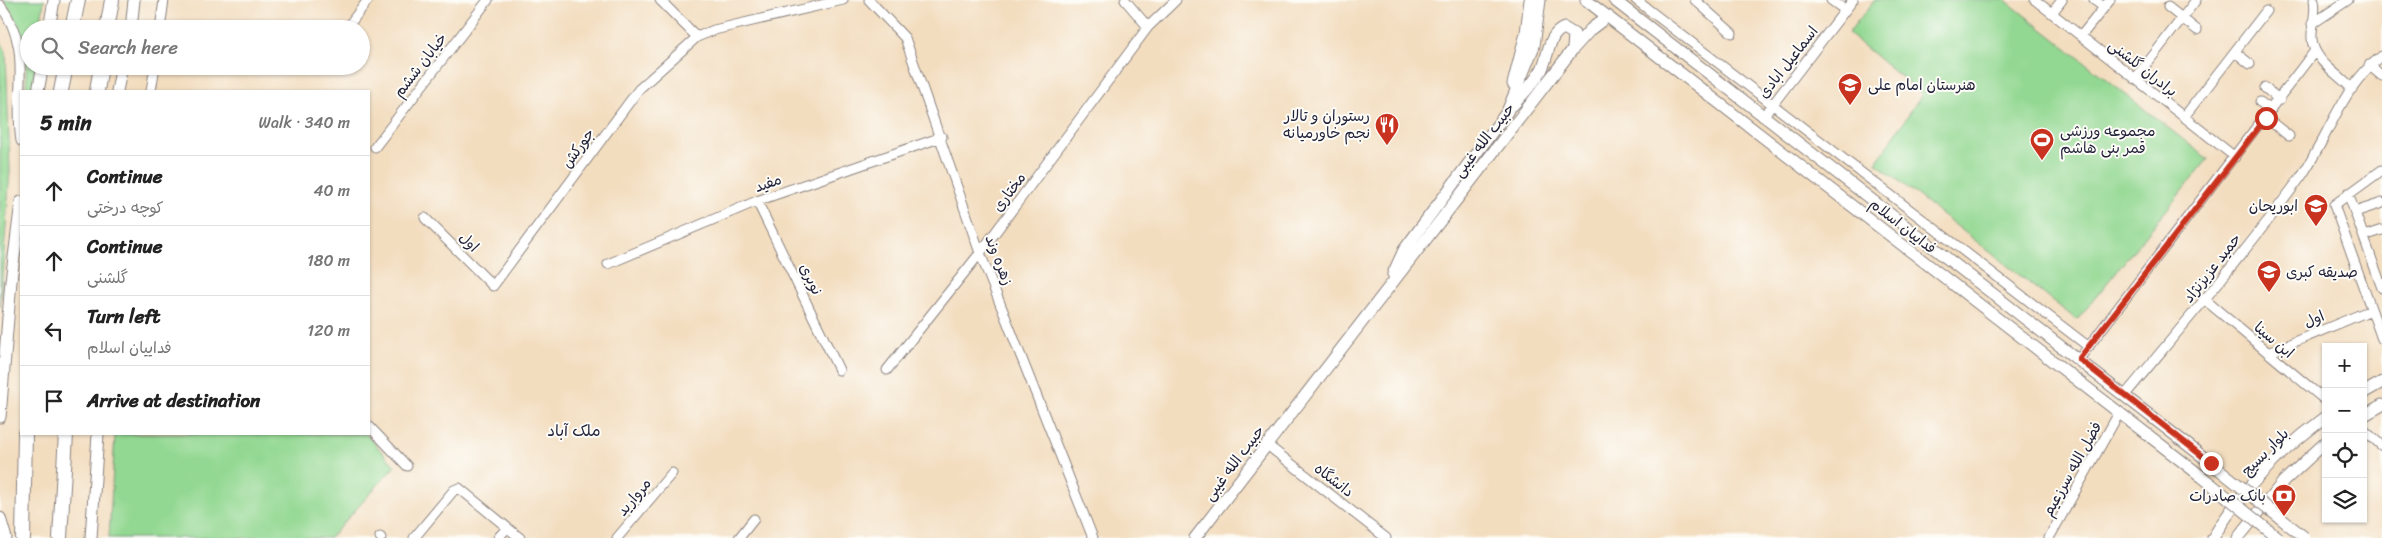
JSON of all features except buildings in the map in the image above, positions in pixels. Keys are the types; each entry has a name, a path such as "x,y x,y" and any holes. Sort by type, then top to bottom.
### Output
{"highway":[{"path":"74,20 78,0"},
{"path":"109,20 112,0"},
{"path":"61,90 64,75"},
{"path":"97,90 100,75"},
{"path":"24,538 25,435"},
{"path":"60,538 66,435"}],"main road":[{"path":"51,20 54,0"},
{"path":"1507,112 1526,33 1530,0"},
{"name":"حبیب الله غیبی","path":"1388,287 1404,250 1507,112 1534,46 1540,0"},
{"name":"فداییان اسلام","path":"1586,0 2201,476 2278,538"},
{"name":"فداییان اسلام","path":"1614,0 1763,117 2079,359 2304,538"},
{"path":"131,20 134,1"},
{"name":"حبیب الله غیبی","path":"1195,538 1573,49 1591,29 1608,16"},
{"path":"1507,112 1542,70 1553,36 1558,30 1564,28 1574,34 1573,49"},
{"path":"38,90 41,75"},
{"path":"117,90 120,75"},
{"path":"124,90 126,75"},
{"path":"0,417 11,281 20,210"},
{"path":"2367,391 2382,382"},
{"path":"2367,414 2382,405"},
{"name":"بلوار بسیج","path":"2213,538 2225,517 2268,467 2307,431 2322,420"},
{"path":"91,538 98,435"},
{"path":"2238,538 2284,481 2322,446"},
{"path":"0,518 6,538"}],"street":[{"path":"161,20 164,0"},
{"path":"353,20 368,0"},
{"name":"خیابان ششم","path":"375,147 488,0"},
{"path":"660,0 697,37 714,30 843,0"},
{"name":"زهره وند","path":"869,0 905,38 942,137 980,253 1093,538"},
{"path":"1126,0 1148,27"},
{"name":"مختاری","path":"888,370 980,253 1148,27 1176,0"},
{"path":"1636,0 2089,347"},
{"path":"1695,0 1732,33"},
{"path":"1831,0 1845,10"},
{"name":"اسماعیل ابادی","path":"1763,117 1853,0"},
{"name":"برادران گلشنی","path":"2035,0 2235,157"},
{"path":"2052,13 2062,0"},
{"path":"2081,36 2107,4 2094,0"},
{"path":"2135,79 2196,0"},
{"path":"2079,359 2280,100 2314,52 2312,24 2316,7 2314,0"},
{"path":"2312,24 2348,0"},
{"path":"0,5 12,23 20,50"},
{"path":"2168,7 2198,30"},
{"path":"2184,117 2266,11"},
{"name":"جورکش","path":"493,286 639,89 697,37"},
{"path":"2235,52 2250,64"},
{"path":"2314,52 2352,89"},
{"name":"حمید عزیزنژاد","path":"2125,395 2204,300 2301,177 2352,89 2369,65 2382,56"},
{"path":"2369,65 2382,76"},
{"path":"21,75 21,90"},
{"path":"151,90 154,75"},
{"path":"2265,88 2280,100"},
{"path":"2260,102 2268,114 2289,136"},
{"name":"مفید","path":"608,264 757,201 942,137"},
{"path":"2382,170 2334,205 2382,339"},
{"path":"2348,193 2364,236 2378,263 2382,288"},
{"name":"نوبری","path":"757,201 839,370"},
{"path":"2355,212 2382,203"},
{"name":"اول","path":"425,218 493,286"},
{"path":"2364,236 2382,230"},
{"name":"ابن سینا","path":"2204,300 2322,399"},
{"name":"اول","path":"2268,353 2372,310"},
{"name":"فضل الله سرزعیم","path":"2049,538 2119,413"},
{"path":"370,427 407,466"},
{"path":"2367,433 2382,446"},
{"name":"دانشگاه","path":"1266,444 1386,538"},
{"name":"مروارید","path":"617,538 672,473"},
{"path":"414,538 456,488 520,538"},
{"path":"739,538 754,518"},
{"path":"498,538 506,528"}],"green space":[{"path":"4,0 44,0 41,20 20,20 20,33"},
{"name":"مجموعه ورزشی قمر بنی هاشم","path":"1875,0 2005,0 2208,159 2077,320 1876,163 1922,94 1848,33"},
{"path":"0,40 6,52 10,171 0,307"},
{"path":"26,75 34,75 32,90 26,90"},
{"path":"115,435 367,435 395,466 330,538 109,538"}],"place":[{"name":"هنرستان امام علی","path":"1850,106"},
{"name":"رستوران و تالار نجم خاورمیانه","path":"1387,146"},
{"name":"مجموعه ورزشی قمر بنی هاشم","path":"2042,161"},
{"name":"ابوریحان","path":"2316,227"},
{"name":"صدیقه کبری","path":"2269,293"},
{"name":"بانک صادرات","path":"2284,517"}],"district":[{"name":"ملک آباد","path":"574,430"}],"route":[{"path":"2211,463 2079,359 2266,118"}]}
